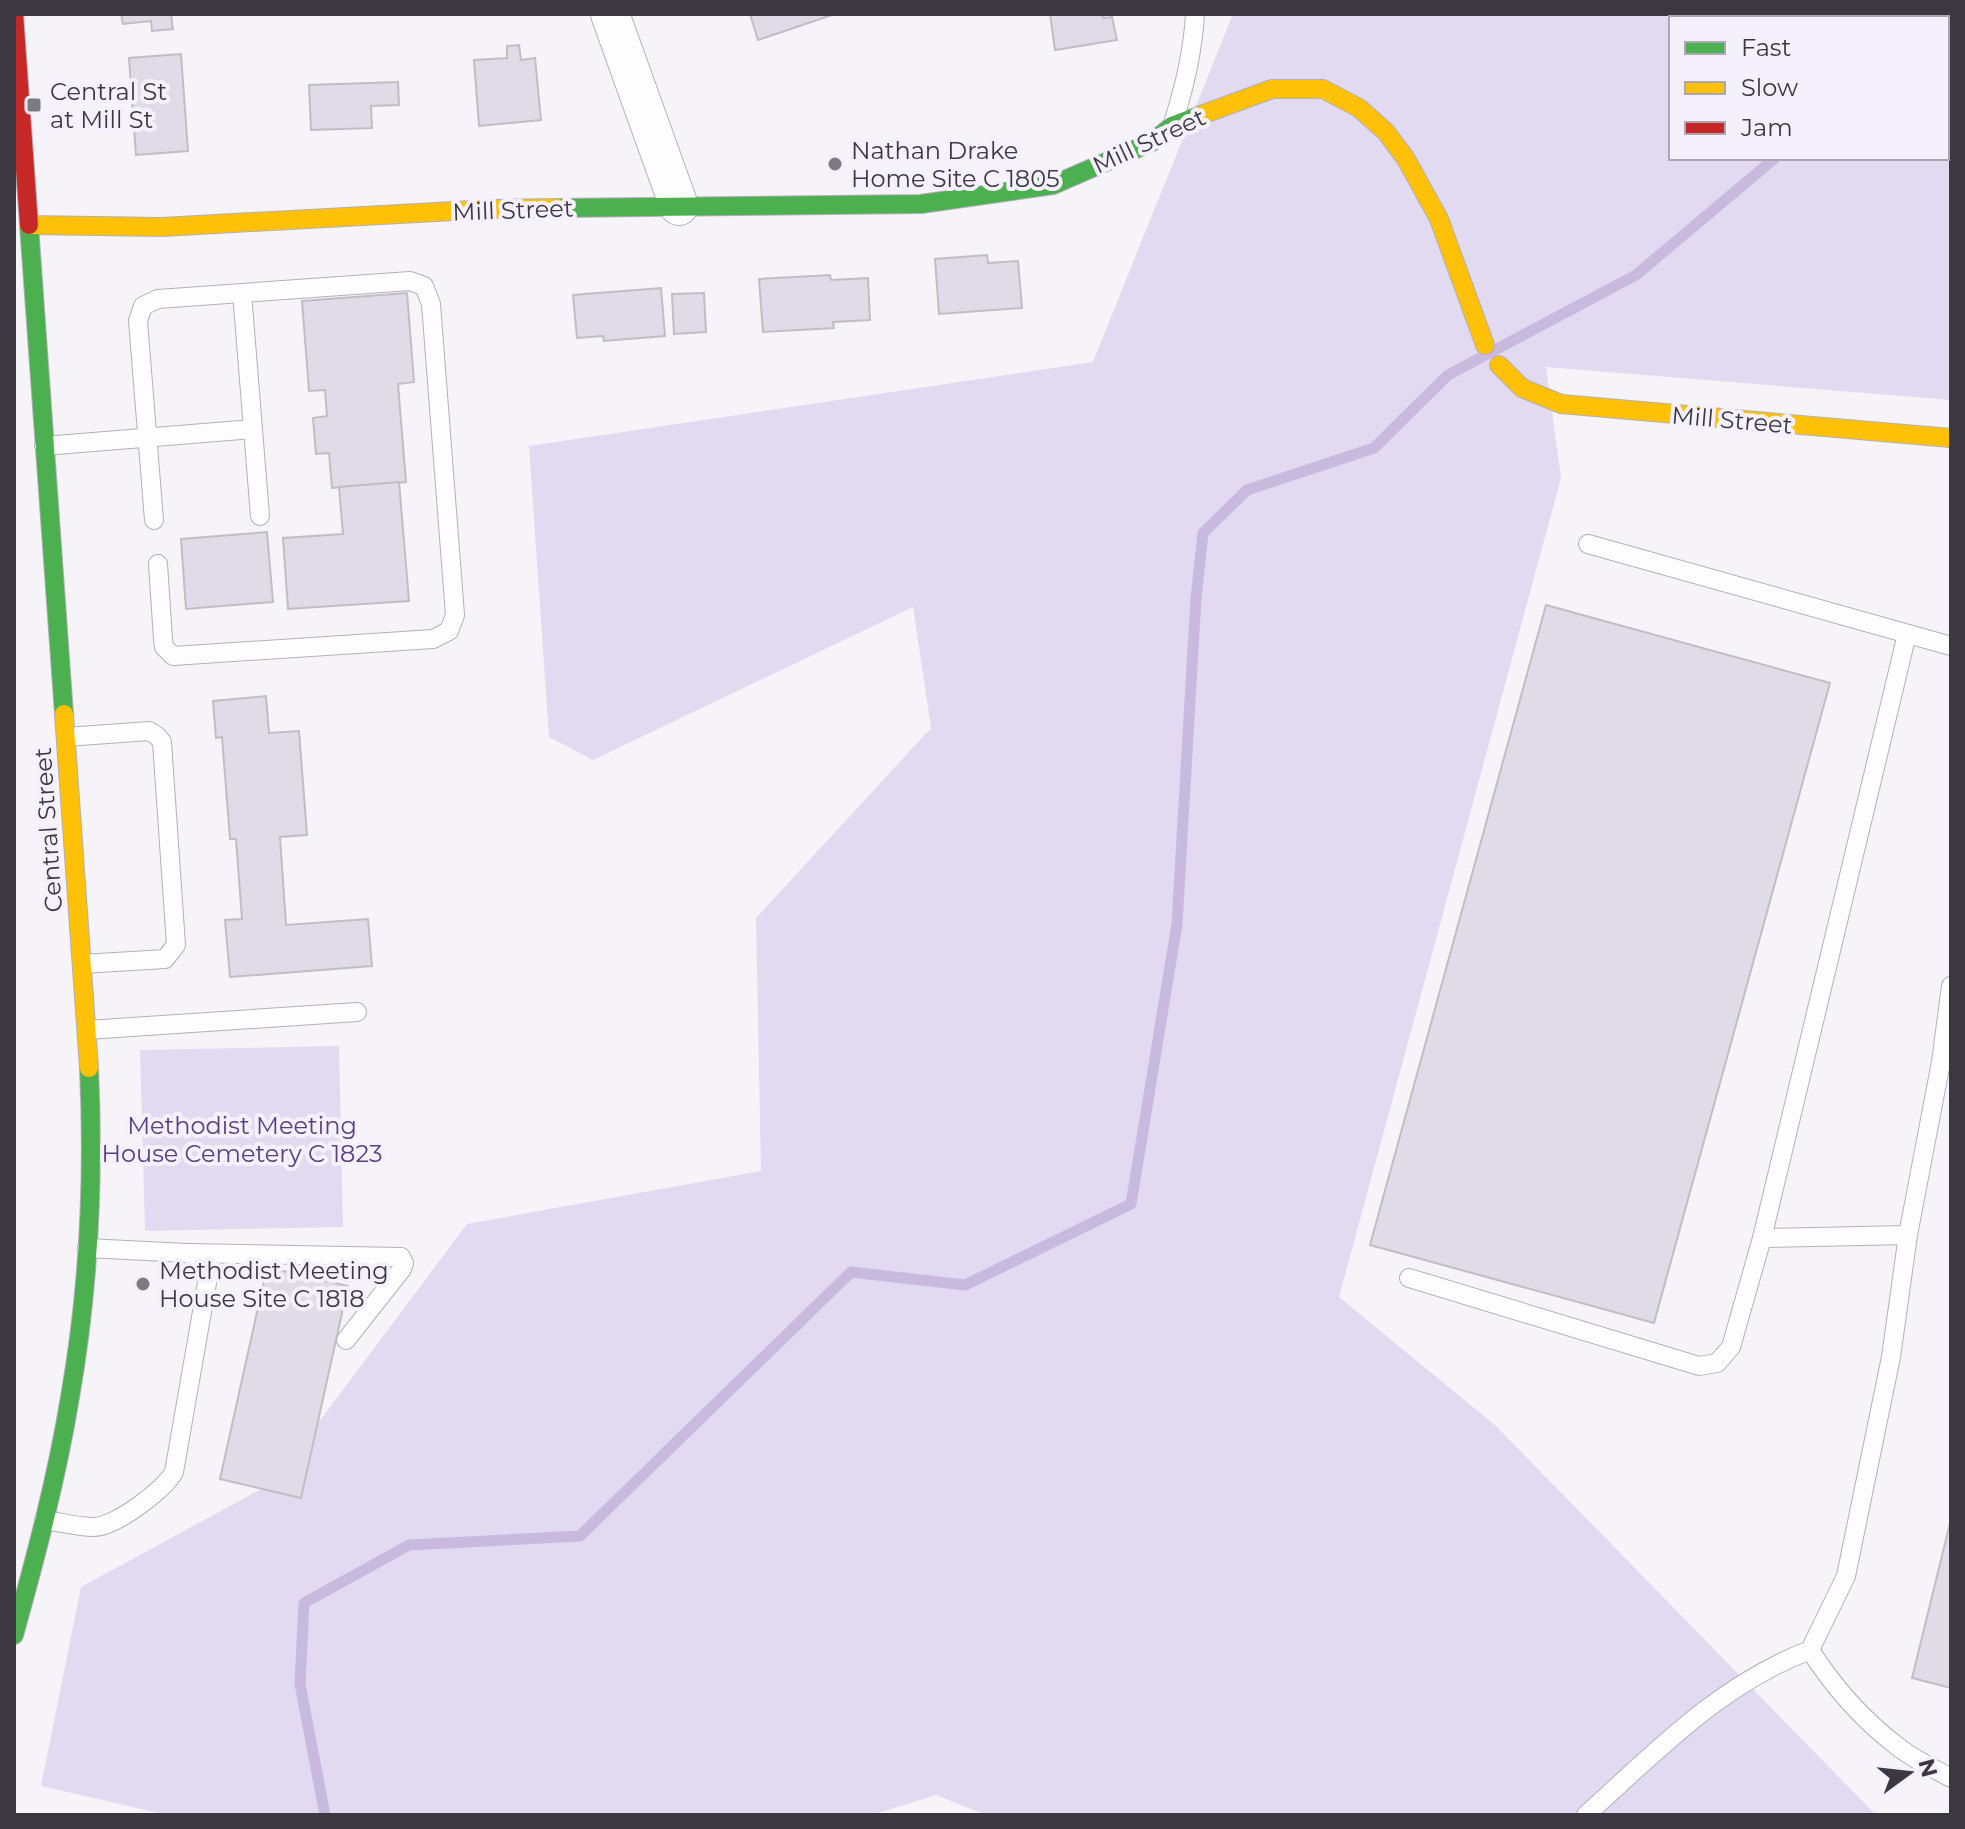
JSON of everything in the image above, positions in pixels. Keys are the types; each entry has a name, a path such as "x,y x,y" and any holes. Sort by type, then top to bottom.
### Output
{"street":[{"name":"Central Street","path":"14,14 91,1108 87,1248 78,1340 61,1445 14,1635"},
{"path":"610,14 679,206"},
{"name":"Mill Street","path":"29,225 162,227 491,209 921,204 1053,185 1152,142 1172,126 1272,89 1323,89 1359,108 1386,132 1406,159 1439,219 1492,355 1522,388 1561,404 1951,438"}],"lane":[{"path":"1172,126 1186,80 1195,14"},
{"path":"154,520 138,321 143,306 158,299 410,281 424,286 429,294 455,615 449,631 433,639 179,658 164,647 158,564"},
{"path":"242,293 260,516"},
{"path":"44,446 253,429"},
{"path":"1588,544 1951,646"},
{"path":"1409,1278 1699,1366 1717,1363 1731,1347 1762,1238 1907,634"},
{"path":"66,737 149,731 162,742 176,945 165,959 82,964"},
{"path":"1586,1815 1713,1702 1763,1670 1810,1650 1846,1576 1891,1357 1908,1235 1946,1064 1951,986"},
{"path":"87,1030 357,1012"},
{"path":"1762,1238 1908,1235"},
{"path":"87,1248 401,1257 404,1263 402,1269 346,1340"},
{"path":"44,1520 97,1527 112,1522 167,1485 174,1472 207,1283 205,1265 195,1255 186,1253"},
{"path":"1810,1650 1827,1676 1855,1707 1898,1747 1951,1778"}],"green space":[{"path":"1233,14 1951,14 1951,400 1546,367 1561,478 1339,1297 1496,1426 1876,1815 986,1815 936,1795 871,1815 168,1815 41,1786 81,1587 274,1482 467,1224 761,1171 756,918 931,728 913,607 593,760 549,737 529,446 1093,362"},
{"name":"Methodist Meeting House Cemetery C 1823","path":"339,1046 343,1227 145,1231 140,1050"}],"building":[{"path":"121,14 171,14 173,29 152,31 151,21 123,24"},
{"path":"750,14 835,14 758,40"},
{"path":"1050,14 1102,14 1103,18 1112,17 1117,40 1055,50"},
{"path":"519,45 521,60 535,58 541,120 479,126 474,60 507,58 507,46"},
{"path":"181,54 188,151 136,155 129,58"},
{"path":"398,82 399,105 371,106 372,128 311,130 309,85"},
{"path":"987,255 988,263 1018,261 1022,308 939,314 935,259"},
{"path":"830,275 831,280 868,278 870,320 833,322 834,328 763,332 759,279"},
{"path":"661,288 665,336 604,341 603,336 577,338 573,295"},
{"path":"407,293 414,382 398,384 406,482 332,488 329,453 316,454 313,418 327,416 325,390 309,391 302,301"},
{"path":"704,293 706,332 674,334 672,294"},
{"path":"399,482 409,601 288,609 283,538 343,534 339,487"},
{"path":"267,532 273,602 186,609 181,539"},
{"path":"1546,605 1830,683 1654,1323 1370,1245"},
{"path":"266,696 269,733 299,731 307,835 280,837 286,925 368,919 372,966 230,977 225,920 242,919 236,839 230,839 222,737 216,738 213,701"},
{"path":"267,1267 348,1286 301,1498 220,1479"},
{"path":"1951,1519 1951,1688 1912,1678"}],"waterway":[{"path":"325,1815 300,1684 304,1603 409,1545 580,1536 851,1272 965,1285 1131,1204 1177,924 1196,598 1203,533 1247,490 1374,448 1448,375 1636,275 1773,160"}],"traffic: fast":[{"path":"558,208 921,204 1053,185 1152,142 1172,126 1201,115"},
{"path":"29,225 64,714"},
{"path":"14,1635 65,1427 82,1315 91,1150 89,1068"}],"traffic: slow":[{"path":"1201,115 1272,89 1323,89 1359,108 1386,132 1406,159 1439,219 1485,345"},
{"path":"29,225 162,227 558,208"},
{"path":"1499,365 1522,388 1561,404 1951,438"},
{"path":"64,714 89,1068"}],"traffic: jam":[{"path":"14,14 29,225"}],"place":[{"name":"Central St at Mill St","path":"34,105"},
{"name":"Nathan Drake Home Site C 1805","path":"835,164"},
{"name":"Methodist Meeting House Site C 1818","path":"143,1284"}]}
